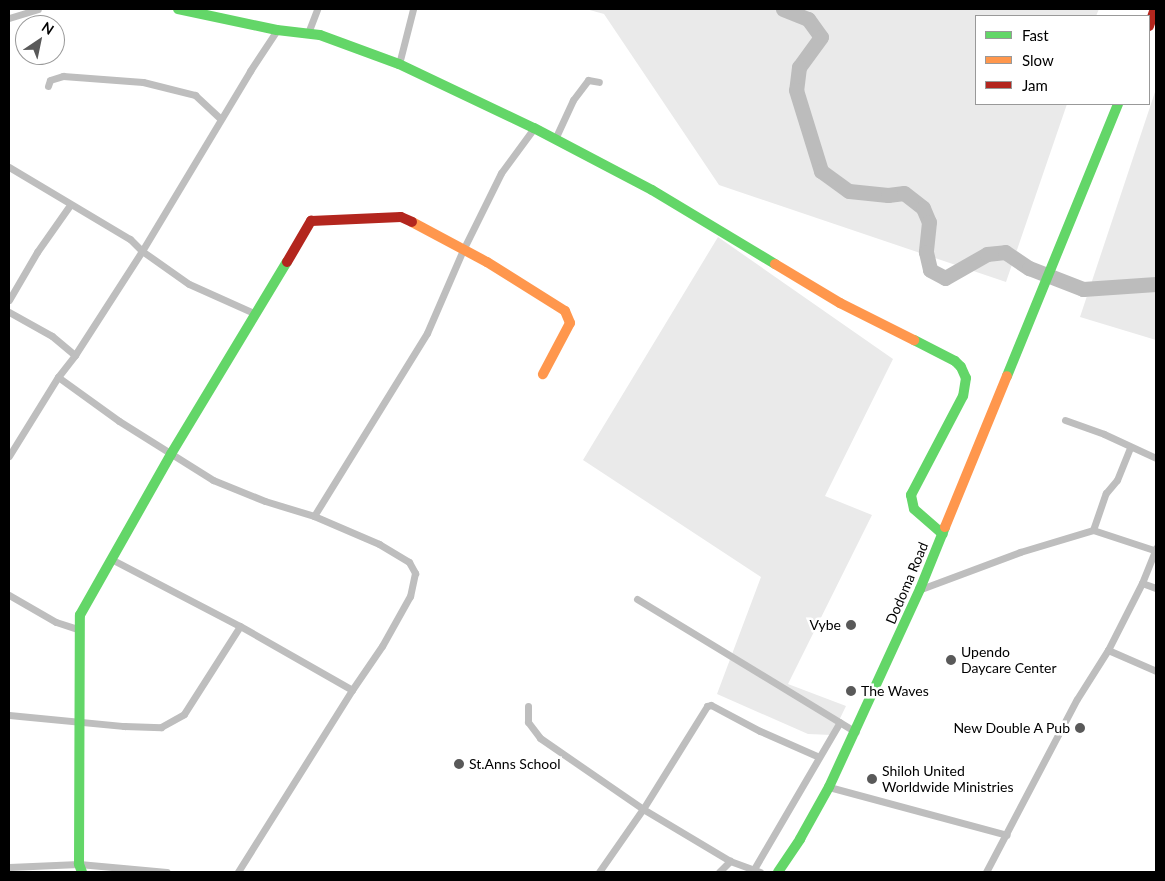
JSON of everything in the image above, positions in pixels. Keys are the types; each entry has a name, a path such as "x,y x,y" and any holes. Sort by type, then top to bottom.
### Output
{"main road":[{"path":"178,9 277,30 332,38 399,64 534,128 652,190 840,303 955,361 964,371 966,378 963,396 911,496 914,510 943,534"},
{"path":"1150,23 1155,9"},
{"name":"Dodoma Road","path":"778,872 800,839 829,787 856,732 920,589 1118,105"},
{"path":"81,868 78,722 78,629 80,615 113,560 171,454 311,221 401,217 529,287 566,311 570,323 543,374"}],"street":[{"path":"9,18 38,9"},
{"path":"308,33 317,9"},
{"path":"399,64 413,9"},
{"path":"9,456 58,377 75,355 142,251 277,30"},
{"path":"48,86 50,80 63,76 143,82 196,95 221,119"},
{"path":"555,139 573,100 588,80 599,82"},
{"path":"314,516 426,334 463,250 502,173 534,128"},
{"path":"9,167 44,186 70,205 130,239 142,251 189,284 256,314"},
{"path":"9,300 41,245 70,205"},
{"path":"9,312 52,336 75,355"},
{"path":"58,377 119,421 213,480 240,492 314,516 379,544 409,562 415,573 413,587 382,646 352,690 238,872"},
{"path":"1065,420 1104,434 1156,458"},
{"path":"1093,530 1106,493 1117,480 1130,447"},
{"path":"920,589 1020,552 1093,530 1155,549 1142,583 1108,650 1077,699 986,872"},
{"path":"113,560 240,626 352,690"},
{"path":"1142,583 1156,588"},
{"path":"9,595 56,622 78,629"},
{"path":"637,599 856,732"},
{"path":"9,715 156,729 180,718 240,626"},
{"path":"1108,650 1156,671"},
{"path":"599,872 643,809 707,706 711,705 760,732 819,758"},
{"path":"528,706 528,722 540,738 643,809 730,861 757,870 840,722"},
{"path":"829,787 1007,835"},
{"path":"719,872 730,861"},
{"path":"9,867 167,872"}],"shaded area":[{"path":"586,9 1099,9 1096,15 975,15 975,105 1067,105 1006,282 719,185 604,14"},
{"path":"1156,89 1156,340 1080,317"},
{"path":"718,237 893,359 825,496 872,515 788,684 846,706 832,735 808,734 717,694 761,577 583,460"}],"waterway":[{"path":"783,9 808,19 821,37 799,67 796,90 821,171 849,191 888,195 904,193 923,208 929,222 926,252 930,270 945,278 987,254 1005,252 1029,268 1083,289 1156,284"}],"traffic: fast":[{"path":"178,9 277,30 320,35 399,64 534,128 652,190 775,264"},
{"path":"1007,376 1118,105"},
{"path":"82,872 79,864 80,615 171,454 287,262"},
{"path":"914,340 955,361 961,367 966,378 963,396 911,495 914,509 943,534"},
{"path":"778,872 800,839 829,787 920,589 945,527"}],"traffic: slow":[{"path":"412,222 487,262 565,311 570,323 543,374"},
{"path":"775,264 840,303 914,340"},
{"path":"945,527 1007,376"}],"traffic: jam":[{"path":"1150,23 1155,9"},
{"path":"287,262 311,221 401,217 412,222"}],"place":[{"name":"Vybe","path":"851,625"},
{"name":"Upendo Daycare Center","path":"951,660"},
{"name":"The Waves","path":"851,691"},
{"name":"New Double A Pub","path":"1080,728"},
{"name":"St.Anns School","path":"459,764"},
{"name":"Shiloh United Worldwide Ministries","path":"872,779"}]}
